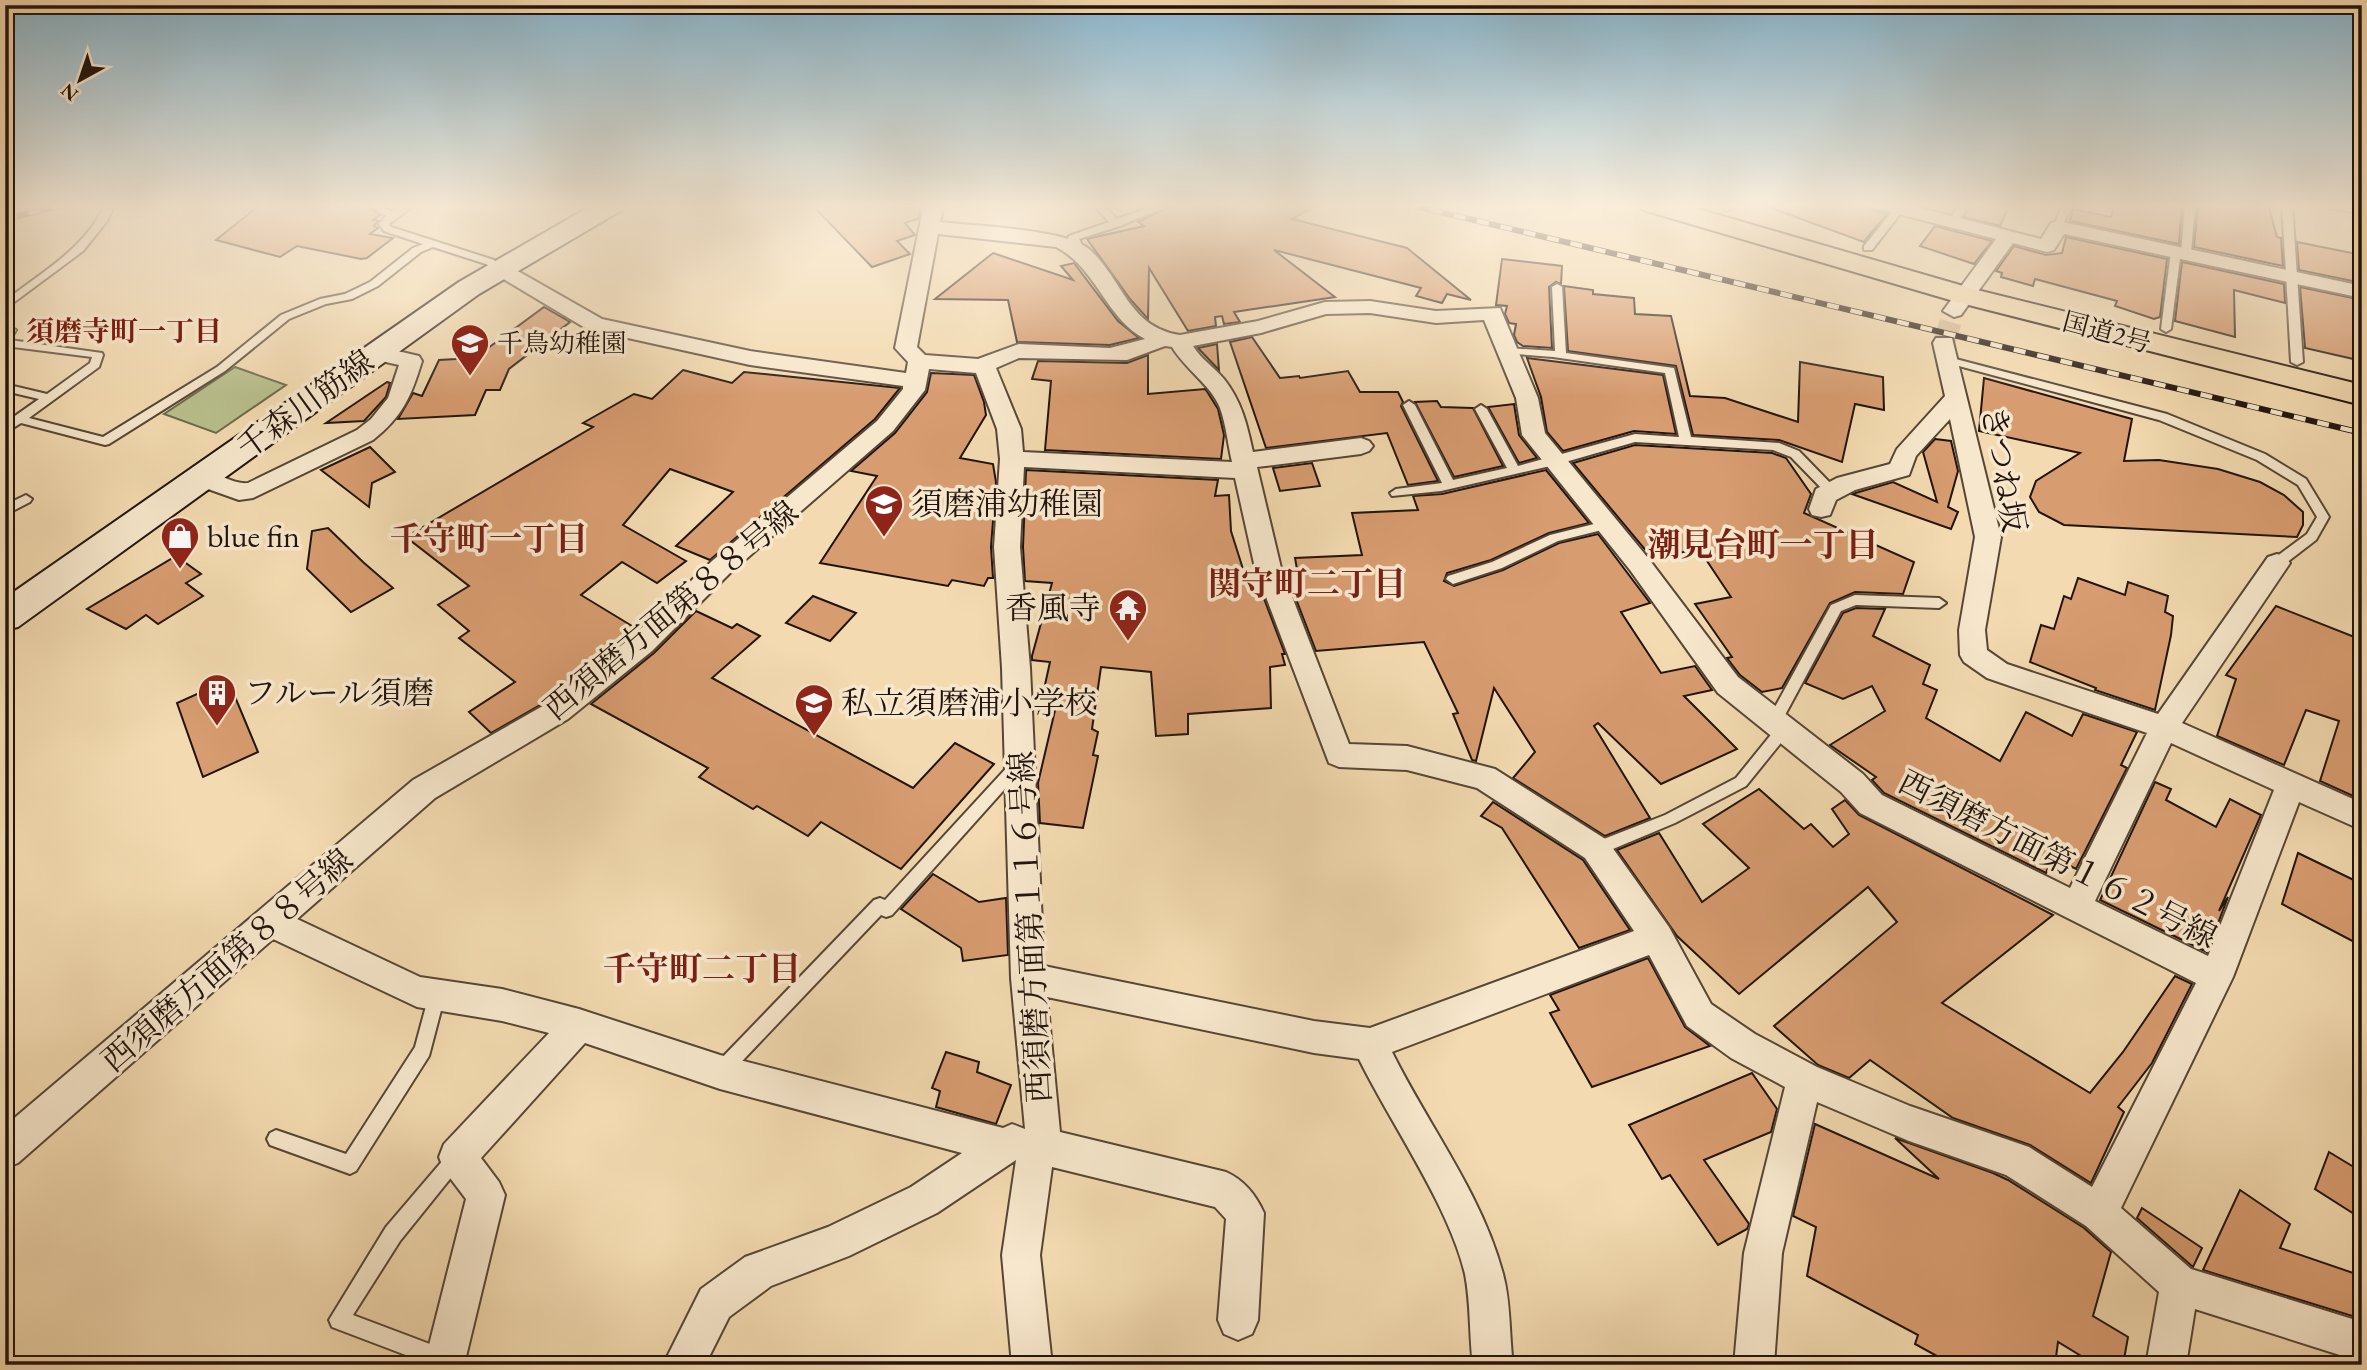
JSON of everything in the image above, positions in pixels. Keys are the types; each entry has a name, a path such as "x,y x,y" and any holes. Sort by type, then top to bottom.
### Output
{"highway":[{"name":"国道2号","path":"1851,268 1960,303 2362,396"}],"street":[{"name":"千森川筋線","path":"5,617 376,353 470,288 505,268"},
{"path":"918,371 906,348 922,268"},
{"path":"1093,268 1136,326 1171,341 1215,383 1231,407 1268,568 1339,755 1407,758 1485,778 1596,849 1657,937 1699,1015 1743,1046 1805,1079 1909,1123 2016,1160 2099,1213 2180,1285 2362,1342"},
{"path":"1960,303 1985,268"},
{"path":"2253,268 2362,292"},
{"path":"502,270 596,324 750,358 918,371 984,365 1019,351 1111,355 1144,351 1171,341"},
{"name":"西須磨方面第１６２号線","path":"1171,341 1261,327 1325,308 1370,307 1436,317 1492,313 1527,398 1534,435 1639,564 1728,685 1852,783 1871,804 2216,977"},
{"name":"きつね坂","path":"1946,351 1987,537 1972,630 1974,655 1997,671 2164,727"},
{"path":"203,478 239,492 253,490 365,435 379,424 398,400 411,361 376,353"},
{"name":"西須磨方面第１１６号線","path":"984,365 1009,429 1012,459 1007,547 1020,764 1028,978 1028,1140 1021,1255 1032,1365"},
{"name":"西須磨方面第８８号線","path":"5,1150 272,923 424,789 558,711 642,644 721,567 830,477 885,425 914,390 918,371"},
{"path":"1826,500 1846,484 1900,468 1905,454 1957,396"},
{"path":"1012,459 1245,466 1361,446"},
{"path":"2077,906 2164,727 2277,563"},
{"path":"2164,727 2362,817"},
{"path":"2099,1213 2216,977 2291,785"},
{"path":"272,923 417,992 502,1004 579,1025 720,1072 1028,1140 1226,1191 1245,1213 1238,1320"},
{"path":"1028,978 1314,1037 1370,1044 1657,937"},
{"path":"445,1362 486,1195 457,1157 579,1025"},
{"path":"1370,1044 1386,1080 1445,1182 1482,1266 1493,1365"},
{"path":"1754,1365 1763,1252 1805,1079"},
{"path":"683,1365 715,1303 760,1271 836,1243 924,1200 1028,1140"},
{"path":"2166,1365 2180,1285"}],"lane":[{"path":"7,304 55,268"},
{"path":"20,419 105,441 221,369 285,317 324,301 348,297 374,284 394,268"},
{"path":"2165,329 2178,268"},
{"path":"2290,268 2297,362"},
{"path":"1557,287 1561,355"},
{"path":"5,330 11,330 5,342 98,355 94,365 5,429"},
{"path":"1507,351 1561,355 1670,370 1686,441"},
{"path":"1946,351 2163,417 2261,457 2282,469 2302,482 2323,517 2312,537 2277,563"},
{"path":"5,387 48,398"},
{"path":"1409,405 1449,485"},
{"path":"1481,409 1514,470"},
{"path":"1396,493 1449,485 1555,461 1635,438 1775,446 1795,454 1826,500"},
{"path":"5,511 26,499"},
{"path":"1453,579 1497,565 1553,538 1606,525"},
{"path":"1596,849 1670,819 1741,782 1776,724 1780,711 1836,608 1855,600 1938,603"},
{"path":"720,1072 1020,764"},
{"path":"276,1139 350,1165 423,1050 438,995"},
{"path":"445,1362 339,1320 393,1234 457,1157"}],"green space":[{"path":"235,367 286,385 216,433 164,414"}],"building":[{"path":"974,268 1037,268 1073,280 1063,268 1078,268 1118,321 1139,338 1110,345 1017,342 1008,300 935,299"},
{"path":"1108,268 1297,268 1335,297 1234,312 1240,322 1224,324 1222,316 1215,317 1216,326 1188,331 1149,268 1148,319"},
{"path":"1343,268 1432,268 1471,300 1447,294 1442,303 1416,296 1421,288"},
{"path":"1501,268 1562,268 1561,284 1556,282 1549,287 1552,348 1523,346 1517,342 1514,335 1516,324 1509,323 1505,314 1507,306 1496,305"},
{"path":"1998,268 2166,268 2160,317 2154,319 2115,306 2117,301 2035,279 2033,286 2001,277 2002,273 1996,271"},
{"path":"2181,268 2210,268 2284,284 2285,303 2234,290 2235,337 2175,321"},
{"path":"2362,268 2362,283 2299,270"},
{"path":"1564,286 1593,290 1593,294 1634,298 1635,314 1671,316 1690,396 1725,398 1798,422 1800,362 1883,377 1884,410 1855,404 1842,462 1779,440 1693,435 1676,366 1568,351"},
{"path":"2300,287 2362,300 2362,361 2305,348"},
{"name":"千鳥幼稚園","path":"544,307 570,322 509,369 500,390 486,390 475,415 398,419 413,393 422,396 439,360 456,359 472,347 484,351"},
{"path":"1252,337 1280,378 1348,371 1360,392 1398,392 1403,402 1401,406 1438,481 1408,485 1387,433 1266,448 1230,342"},
{"path":"1217,344 1219,370 1198,348"},
{"path":"1148,355 1148,394 1205,389 1208,393 1218,409 1224,435 1221,459 1045,450 1051,381 1032,379 1038,361 1127,363"},
{"path":"1527,358 1663,375 1676,434 1634,431 1563,451 1547,432 1541,397"},
{"path":"683,370 732,383 744,372 900,388 875,419 710,560 676,546 733,492 670,469 623,525 686,561 657,583 622,562 581,595 637,629 547,701 491,733 469,712 515,682 459,638 469,631 438,605 469,586 406,537 593,427 583,423 634,394 652,399"},
{"path":"931,373 974,375 984,402 986,415 960,458 993,464 996,482 991,547 993,578 988,578 984,586 952,580 948,586 820,563 877,476 851,471 895,433 927,392"},
{"path":"1984,378 2132,419 2124,461 2159,460 2218,469 2260,482 2284,495 2303,512 2303,525 2297,537 2064,525 2039,512 2030,497 2036,481 2080,453 1979,431"},
{"path":"387,382 390,383 386,397 364,421 326,423"},
{"path":"1437,401 1441,407 1473,408 1503,466 1454,477 1415,402"},
{"path":"1514,404 1519,435 1537,458 1519,463 1488,407"},
{"path":"1935,439 1951,441 1958,471 1948,507 1958,512 1951,529 1852,494 1893,482 1937,502 1923,452"},
{"path":"1635,445 1772,453 1786,458 1811,494 1804,513 1914,562 1903,594 1855,592 1830,603 1782,688 1762,692 1740,675 1727,658 1732,657 1695,604 1731,597 1699,549 1652,558 1573,463"},
{"path":"370,447 395,472 372,483 369,507 321,470"},
{"path":"1312,463 1320,486 1280,491 1273,468"},
{"path":"1026,470 1218,480 1215,496 1229,495 1231,531 1249,588 1260,588 1285,654 1282,654 1285,665 1270,667 1271,708 1188,714 1188,734 1156,736 1151,672 1101,667 1092,729 1098,732 1093,755 1098,756 1083,828 1040,823 1038,783 1060,689 1039,712 1050,662 1032,660 1032,656 1052,583 1025,581 1023,547"},
{"path":"1546,470 1589,523 1549,533 1491,560 1447,573 1444,581 1454,586 1503,570 1559,543 1598,534 1650,603 1621,612 1661,673 1695,666 1712,690 1684,696 1737,749 1661,784 1598,723 1594,726 1650,818 1605,836 1513,778 1535,752 1494,688 1476,761 1472,760 1453,714 1458,713 1424,642 1316,651 1291,586 1300,586 1295,558 1362,555 1352,513 1418,510 1413,496 1442,494"},
{"path":"328,528 393,588 351,612 307,569 312,531"},
{"path":"176,556 201,574 186,583 203,596 158,624 146,615 126,629 87,609"},
{"path":"2078,578 2125,595 2128,582 2168,596 2165,612 2173,616 2171,635 2155,710 2095,690 2096,688 2030,662 2041,625 2054,629 2064,596 2071,599"},
{"path":"813,596 856,613 830,641 786,623"},
{"path":"2276,606 2362,640 2362,800 2320,781 2339,721 2306,710 2284,765 2217,736 2236,679 2226,675"},
{"path":"1856,608 1885,609 1873,636 1930,665 1923,684 1937,690 1926,718 2000,761 2026,712 2072,736 2083,714 2137,732 2121,765 2127,768 2076,869 2052,857 2046,873 1884,793 1872,780 1876,777 1830,745 1885,711 1872,686 1843,699 1805,683 1843,613"},
{"path":"696,611 732,628 737,624 760,636 712,678 913,788 955,743 994,764 901,869 821,822 808,836 757,806 753,809 699,777 708,768 591,704 654,653"},
{"name":"フルール須磨","path":"228,680 258,752 203,777 177,703"},
{"path":"2155,782 2171,789 2166,800 2216,827 2230,799 2261,815 2219,911 2228,897 2207,952 2100,900"},
{"path":"1759,789 1804,829 1811,824 1833,847 1849,834 1832,809 1845,800 1859,815 2053,915 1942,1003 2090,1093 2123,1052 2175,976 2192,984 2152,1063 2118,1107 2124,1112 2091,1183 2030,1145 1953,1118 1870,1060 1849,1078 1818,1065 1774,1026 1897,922 1868,887 1739,994 1677,936 1617,850 1659,833 1702,902 1749,868 1703,824"},
{"path":"1493,802 1583,860 1630,930 1579,948 1502,828 1481,816"},
{"path":"2298,853 2362,884 2362,946 2282,904"},
{"path":"933,874 979,902 1006,898 1008,955 963,961 961,948 901,909"},
{"path":"1648,958 1685,1027 1710,1046 1592,1087 1550,1013 1559,1010 1550,995"},
{"path":"946,1052 979,1062 977,1072 1011,1085 996,1124 936,1107 940,1091 932,1088"},
{"path":"1752,1073 1777,1109 1771,1132 1704,1160 1749,1224 1747,1229 1718,1245 1670,1175 1662,1179 1629,1125"},
{"path":"1815,1124 1939,1179 1895,1138 1993,1173 2084,1228 2111,1252 2093,1316 2128,1337 2123,1365 2096,1365 2058,1342 2055,1365 1953,1365 1915,1344 1918,1335 1807,1276 1816,1227 1793,1216"},
{"path":"2329,1152 2362,1172 2362,1219 2315,1189"},
{"path":"2240,1190 2290,1224 2280,1248 2362,1276 2362,1319 2203,1270"},
{"path":"2142,1208 2202,1248 2193,1267 2137,1218"}],"tunnel":[{"path":"1944,343 1954,311"}],"railway":[{"path":"1674,268 2362,433"}],"place":[{"name":"千鳥幼稚園","path":"470,377"},
{"name":"須磨浦幼稚園","path":"884,538"},
{"name":"blue fin","path":"180,570"},
{"name":"香風寺","path":"1128,642"},
{"name":"フルール須磨","path":"217,727"},
{"name":"私立須磨浦小学校","path":"814,737"}],"district":[{"name":"須磨寺町一丁目","path":"124,331"},
{"name":"千守町一丁目","path":"489,538"},
{"name":"潮見台町一丁目","path":"1763,544"},
{"name":"関守町二丁目","path":"1307,583"},
{"name":"千守町二丁目","path":"702,968"}]}
